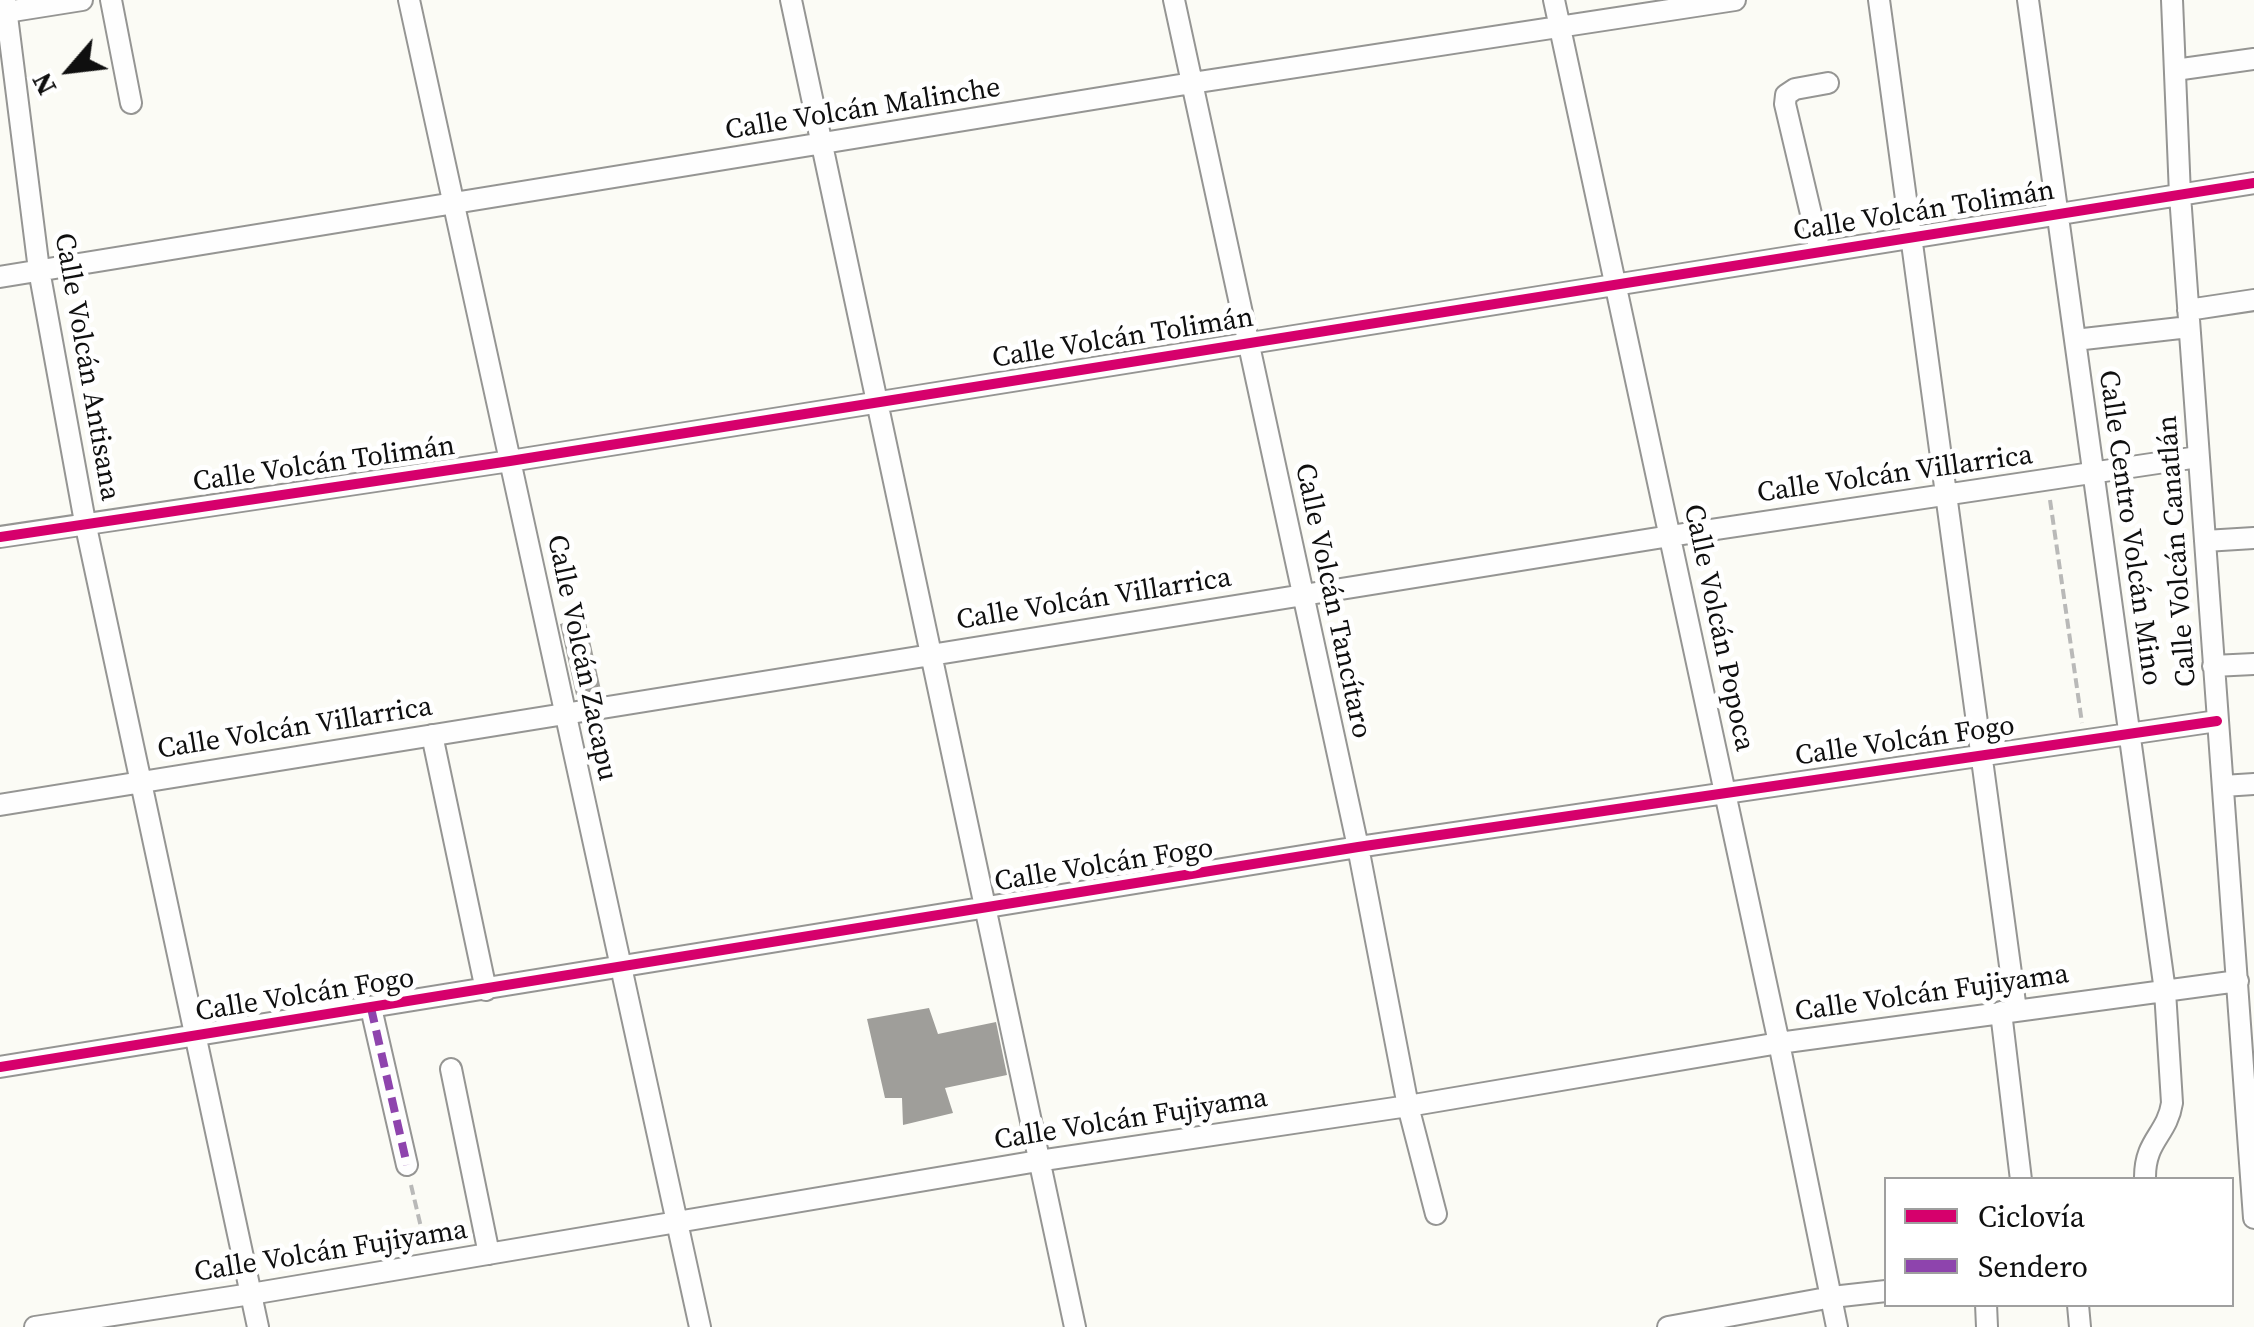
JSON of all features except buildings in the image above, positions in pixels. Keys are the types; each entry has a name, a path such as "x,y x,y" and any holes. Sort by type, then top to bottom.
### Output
{"street":[{"path":"4,9 82,0"},
{"path":"111,0 131,103"},
{"name":"Calle Volcán Zacapu","path":"409,0 700,1327"},
{"path":"791,0 1075,1327"},
{"name":"Calle Volcán Tancítaro","path":"1174,0 1358,847 1408,1106 1436,1214"},
{"name":"Calle Volcán Popoca","path":"1554,0 1837,1327"},
{"name":"Calle Volcán Malinche","path":"0,276 1192,83 1735,0"},
{"path":"1879,0 1981,753 2009,1011 2020,1177"},
{"name":"Calle Centro Volcán Mino","path":"2028,0 2165,990 2172,1102 2170,1120 2149,1148 2145,1177"},
{"name":"Calle Volcán Canatlán","path":"2172,0 2180,194 2217,721 2238,981 2247,1025 2254,1218"},
{"name":"Calle Volcán Antisana","path":"4,9 39,270 85,522 258,1327"},
{"path":"2174,70 2254,59"},
{"path":"1820,252 1786,95 1795,89 1828,83"},
{"name":"Calle Volcán Tolimán","path":"0,536 510,460 2254,183"},
{"path":"2075,340 2188,318 2254,300"},
{"name":"Calle Volcán Villarrica","path":"0,805 1670,536 2198,457"},
{"path":"2205,541 2254,538"},
{"path":"2214,666 2254,664"},
{"name":"Calle Volcán Fogo","path":"0,1068 1358,847 2217,721"},
{"path":"432,735 486,990"},
{"path":"2222,786 2254,784"},
{"path":"2232,906 2254,904"},
{"name":"Calle Volcán Fujiyama","path":"35,1327 1779,1043 2238,981"},
{"path":"371,1008 407,1165"},
{"path":"451,1069 489,1254"},
{"path":"1668,1327 1884,1290"}],"path":[{"path":"2048,480 2085,739"},
{"path":"407,1165 428,1264"}],"marked path":[{"path":"371,1008 407,1165"}],"cycle path":[{"path":"0,537 510,461 2254,183"},
{"path":"0,1067 1358,847 2217,721"}]}
